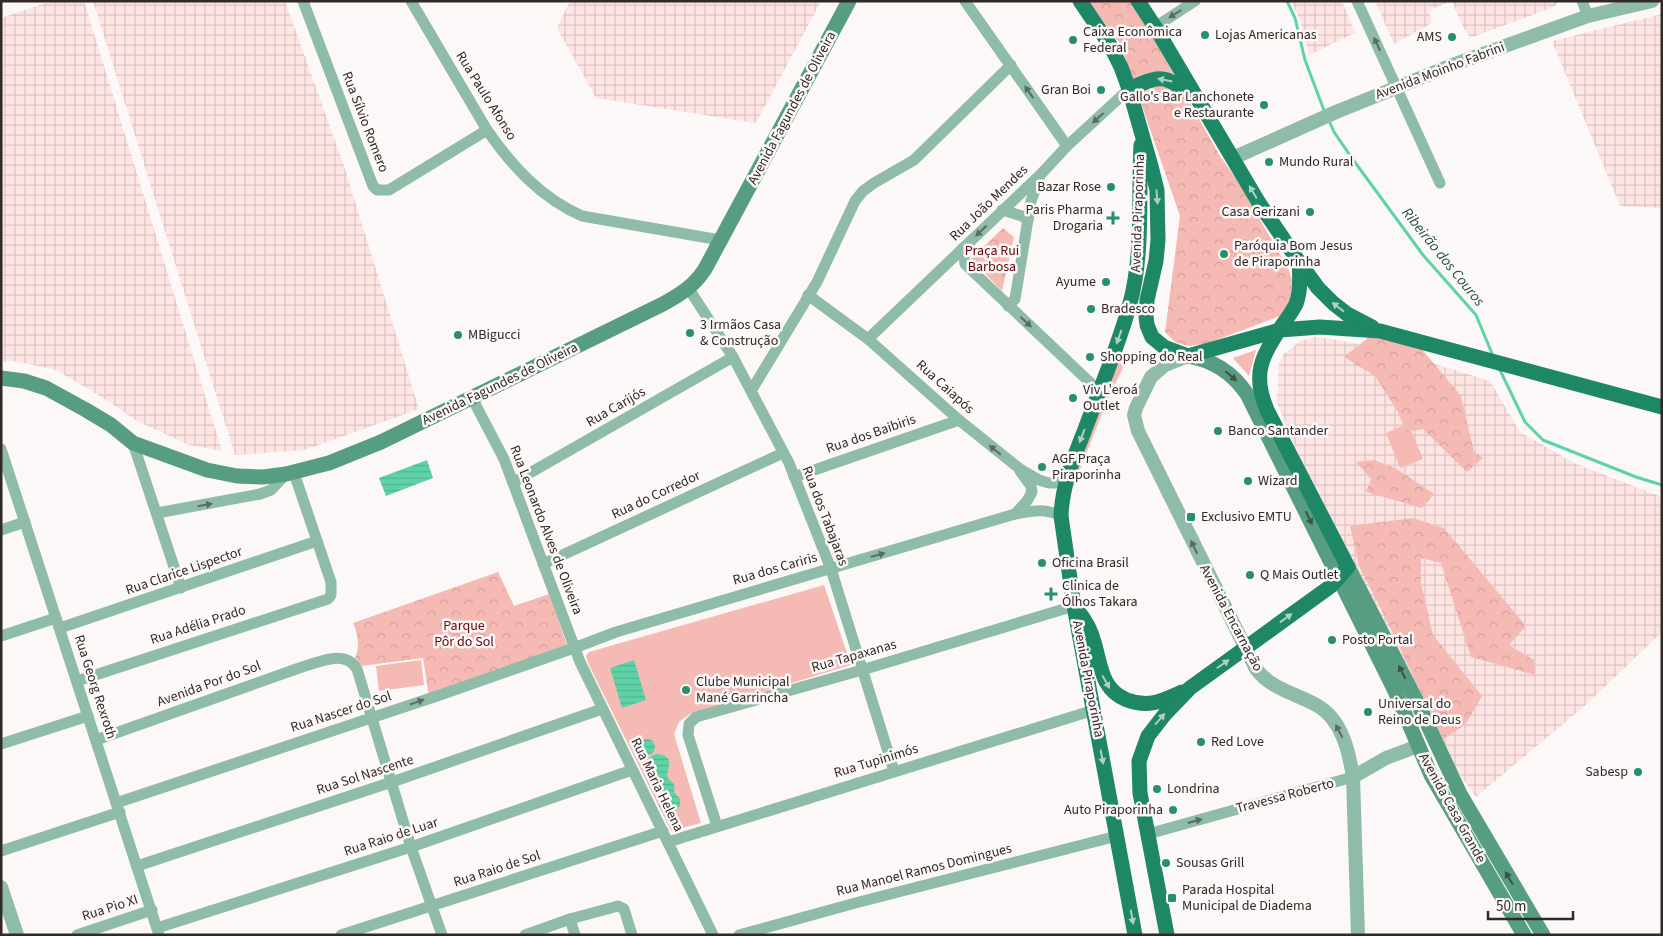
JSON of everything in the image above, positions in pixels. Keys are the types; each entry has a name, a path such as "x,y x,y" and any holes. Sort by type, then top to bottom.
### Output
{"main road":[{"name":"Avenida Fagundes de Oliveira","path":"1,378 24,381 46,388 111,425 133,442 207,470 236,476 263,477 290,474 329,463 372,446 663,304 689,289 699,278 849,1"},
{"name":"Avenida Piraporinha","path":"1080,1 1110,45 1129,90 1157,190 1158,240 1156,261 1147,300 1147,325 1152,337 1158,342 1169,349 1188,356"},
{"path":"1138,1 1259,203 1318,288 1347,314 1380,332"},
{"path":"1129,90 1148,81 1163,78 1172,81 1197,98"},
{"name":"Avenida Piraporinha","path":"1135,935 1074,606 1061,516 1067,476 1129,307 1136,277 1139,255 1141,133"},
{"path":"1280,330 1298,296 1299,262"},
{"path":"1188,356 1280,330 1320,327 1380,332 1662,407"},
{"name":"Avenida Casa Grande","path":"1280,330 1259,370 1258,382 1261,396 1343,573 1440,793 1524,935"},
{"name":"Avenida Casa Grande","path":"1188,356 1200,358 1220,366 1239,383 1255,409 1343,573 1414,695 1460,794 1543,935"},
{"path":"1074,606 1085,619 1091,632 1106,683 1116,695 1137,704 1147,704 1159,702 1190,688 1331,586 1343,573"},
{"path":"1167,935 1140,792 1138,770 1141,753 1148,736 1190,688"}],"street":[{"name":"Rua Sílvio Romero","path":"303,1 373,186 377,190 389,190 487,130"},
{"name":"Rua Paulo Afonso","path":"411,1 500,150 518,171 544,194 563,208 582,216 720,240"},
{"path":"1155,27 1196,1"},
{"path":"1357,1 1440,183"},
{"path":"1582,1 1588,16"},
{"name":"Avenida Moinho Fabrini","path":"1233,158 1396,87 1488,52 1588,16 1652,1"},
{"path":"971,4 1067,146"},
{"path":"751,391 808,296 855,201 863,191 874,183 914,160 1011,65"},
{"name":"Rua João Mendes","path":"868,339 1042,173 1067,146 1129,90"},
{"path":"1008,306 1016,298 1028,220 1036,186 1042,173"},
{"path":"1002,210 1022,216 1028,220"},
{"path":"963,248 965,264 1099,391"},
{"path":"948,263 965,264"},
{"name":"Rua dos Tabajaras","path":"689,289 733,357 794,477 831,569 894,771"},
{"name":"Rua Caiapós","path":"808,296 868,339 959,420 1020,470 1049,483 1056,483 1067,476"},
{"name":"Avenida Encarnação","path":"1188,356 1165,365 1151,377 1138,401 1134,415 1135,420 1140,437 1256,669 1267,681 1276,687 1318,706 1329,715 1340,730 1350,759 1352,777 1358,935"},
{"name":"Rua Carijós","path":"514,482 733,357"},
{"name":"Rua Leonardo Alves de Oliveira","path":"472,398 514,482 574,648"},
{"name":"Rua dos Baibiris","path":"794,477 959,420"},
{"path":"133,442 181,588"},
{"name":"Rua Georg Rexroth","path":"1,449 158,931"},
{"name":"Rua do Corredor","path":"543,564 783,453"},
{"path":"1015,514 1027,501 1032,492 1031,486 1020,470"},
{"path":"157,513 260,494 271,490 290,474 317,541"},
{"name":"Rua dos Cariris","path":"574,648 616,632 1015,514 1033,510 1044,510 1061,516"},
{"path":"1,530 25,522"},
{"name":"Rua Clarice Lispector","path":"1,636 58,623 181,588 317,541"},
{"name":"Rua Adélia Prado","path":"77,680 328,598 331,595 332,582 317,541"},
{"name":"Rua Tapaxanas","path":"717,826 688,735 691,721 1074,606"},
{"name":"Rua Maria Helena","path":"574,648 712,935"},
{"name":"Rua Nascer do Sol","path":"1,851 371,718 574,648"},
{"name":"Avenida Por do Sol","path":"96,740 332,658 341,658 353,663 371,718"},
{"name":"Rua Sol Nascente","path":"137,866 392,782 602,709"},
{"name":"Rua Tupinimós","path":"668,842 1094,710"},
{"path":"1,744 88,716"},
{"path":"371,718 411,846 442,935"},
{"name":"Travessa Roberto","path":"1148,834 1352,777 1386,758 1418,746"},
{"name":"Rua Raio de Luar","path":"158,931 632,770"},
{"name":"Rua Raio de Sol","path":"341,935 663,831"},
{"name":"Rua Manoel Ramos Domingues","path":"739,935 859,902 1117,836"},
{"path":"1,887 17,935"},
{"path":"525,935 613,906 624,909 632,935"},
{"name":"Rua Pio XI","path":"77,935 152,910"},
{"path":"570,919 575,935"}],"shaded area":[{"path":"52,1 84,1 222,451 189,445 137,421 56,370 14,361 1,362 1,18"},
{"path":"93,1 285,1 344,166 419,409 305,450 235,455"},
{"path":"570,1 821,1 756,123 596,98 557,28"},
{"path":"1291,1 1342,1 1355,33 1309,55 1301,22"},
{"path":"1375,1 1447,1 1447,3 1429,10 1432,23 1394,44"},
{"path":"1452,1 1559,1 1554,7 1470,38 1461,23"},
{"path":"1662,14 1662,208 1620,206 1552,41"},
{"path":"1315,337 1396,352 1490,381 1520,432 1574,463 1662,497 1662,632 1588,703 1476,797 1442,750 1296,449 1277,403 1279,363 1284,354 1300,341"},
{"path":"427,460 433,478 386,496 379,478"},
{"path":"634,660 646,700 622,708 610,668"},
{"path":"644,739 650,739 655,744 653,753 644,755 639,750 639,744"},
{"path":"656,754 663,755 669,760 667,775 674,784 674,792 680,799 678,809 670,813 659,807 659,796 656,787 659,779 649,776 645,769 647,760"}],"green space":[{"path":"1088,1 1130,1 1140,15 1220,156 1239,183 1289,270 1292,280 1290,301 1280,316 1206,344 1188,346 1175,342 1165,332 1180,216 1121,45"},
{"name":"Praça Rui Barbosa","path":"1003,228 1014,237 1002,291 971,259"},
{"path":"1370,336 1420,347 1461,396 1474,452 1483,458 1467,472 1423,429 1406,432 1398,412 1375,376 1344,357"},
{"path":"1256,350 1249,376 1233,358"},
{"path":"1117,363 1122,364 1123,368 1109,396 1073,487 1072,484"},
{"path":"1408,423 1423,459 1400,468 1386,433"},
{"path":"1374,460 1397,469 1434,494 1422,508 1366,492 1371,479 1356,462"},
{"path":"1413,518 1444,528 1526,626 1509,645 1534,660 1535,675 1471,657 1441,563 1421,558 1421,583 1433,635 1482,696 1465,725 1443,739 1359,566 1350,526"},
{"name":"Parque Pôr do Sol","path":"498,572 514,606 549,594 567,645 429,697 423,658 362,666 355,658 358,640 353,623"},
{"name":"Clube Municipal Mané Garrincha","path":"824,585 851,665 690,714 679,722 674,734 701,823 671,831 586,656 589,652"},
{"path":"421,660 424,685 379,691 376,666"}],"waterway":[{"name":"Ribeirão dos Couros","path":"1287,1 1295,18 1305,60 1325,113"},
{"name":"Ribeirão dos Couros","path":"1328,118 1334,132 1354,161 1423,255 1476,315 1493,356"},
{"name":"Ribeirão dos Couros","path":"1499,368 1525,422 1543,440 1636,477 1662,485"}],"place":[{"name":"Lojas Americanas","path":"1205,35"},
{"name":"AMS","path":"1452,37"},
{"name":"Caixa Econômica Federal","path":"1073,40"},
{"name":"Gran Boi","path":"1101,90"},
{"name":"Gallo's Bar Lanchonete e Restaurante","path":"1264,105"},
{"name":"Mundo Rural","path":"1269,162"},
{"name":"Bazar Rose","path":"1111,187"},
{"name":"Casa Gerizani","path":"1310,212"},
{"name":"Paris Pharma Drogaria","path":"1113,218"},
{"name":"Paróquia Bom Jesus de Piraporinha","path":"1224,254"},
{"name":"Ayume","path":"1106,282"},
{"name":"Bradesco","path":"1091,309"},
{"name":"3 Irmãos Casa & Construção","path":"690,333"},
{"name":"MBigucci","path":"458,335"},
{"name":"Shopping do Real","path":"1090,357"},
{"name":"Viv L'eroá Outlet","path":"1073,398"},
{"name":"Banco Santander","path":"1218,431"},
{"name":"AGF Praça Piraporinha","path":"1042,467"},
{"name":"Wizard","path":"1248,481"},
{"name":"Exclusivo EMTU","path":"1191,517"},
{"name":"Oficina Brasil","path":"1042,563"},
{"name":"Q Mais Outlet","path":"1250,575"},
{"name":"Clinica de Ólhos Takara","path":"1051,594"},
{"name":"Posto Portal","path":"1332,640"},
{"name":"Clube Municipal Mané Garrincha","path":"686,690"},
{"name":"Universal do Reino de Deus","path":"1368,712"},
{"name":"Red Love","path":"1201,742"},
{"name":"Sabesp","path":"1638,772"},
{"name":"Londrina","path":"1157,789"},
{"name":"Auto Piraporinha","path":"1173,810"},
{"name":"Sousas Grill","path":"1166,863"},
{"name":"Parada Hospital Municipal de Diadema","path":"1172,898"}]}
